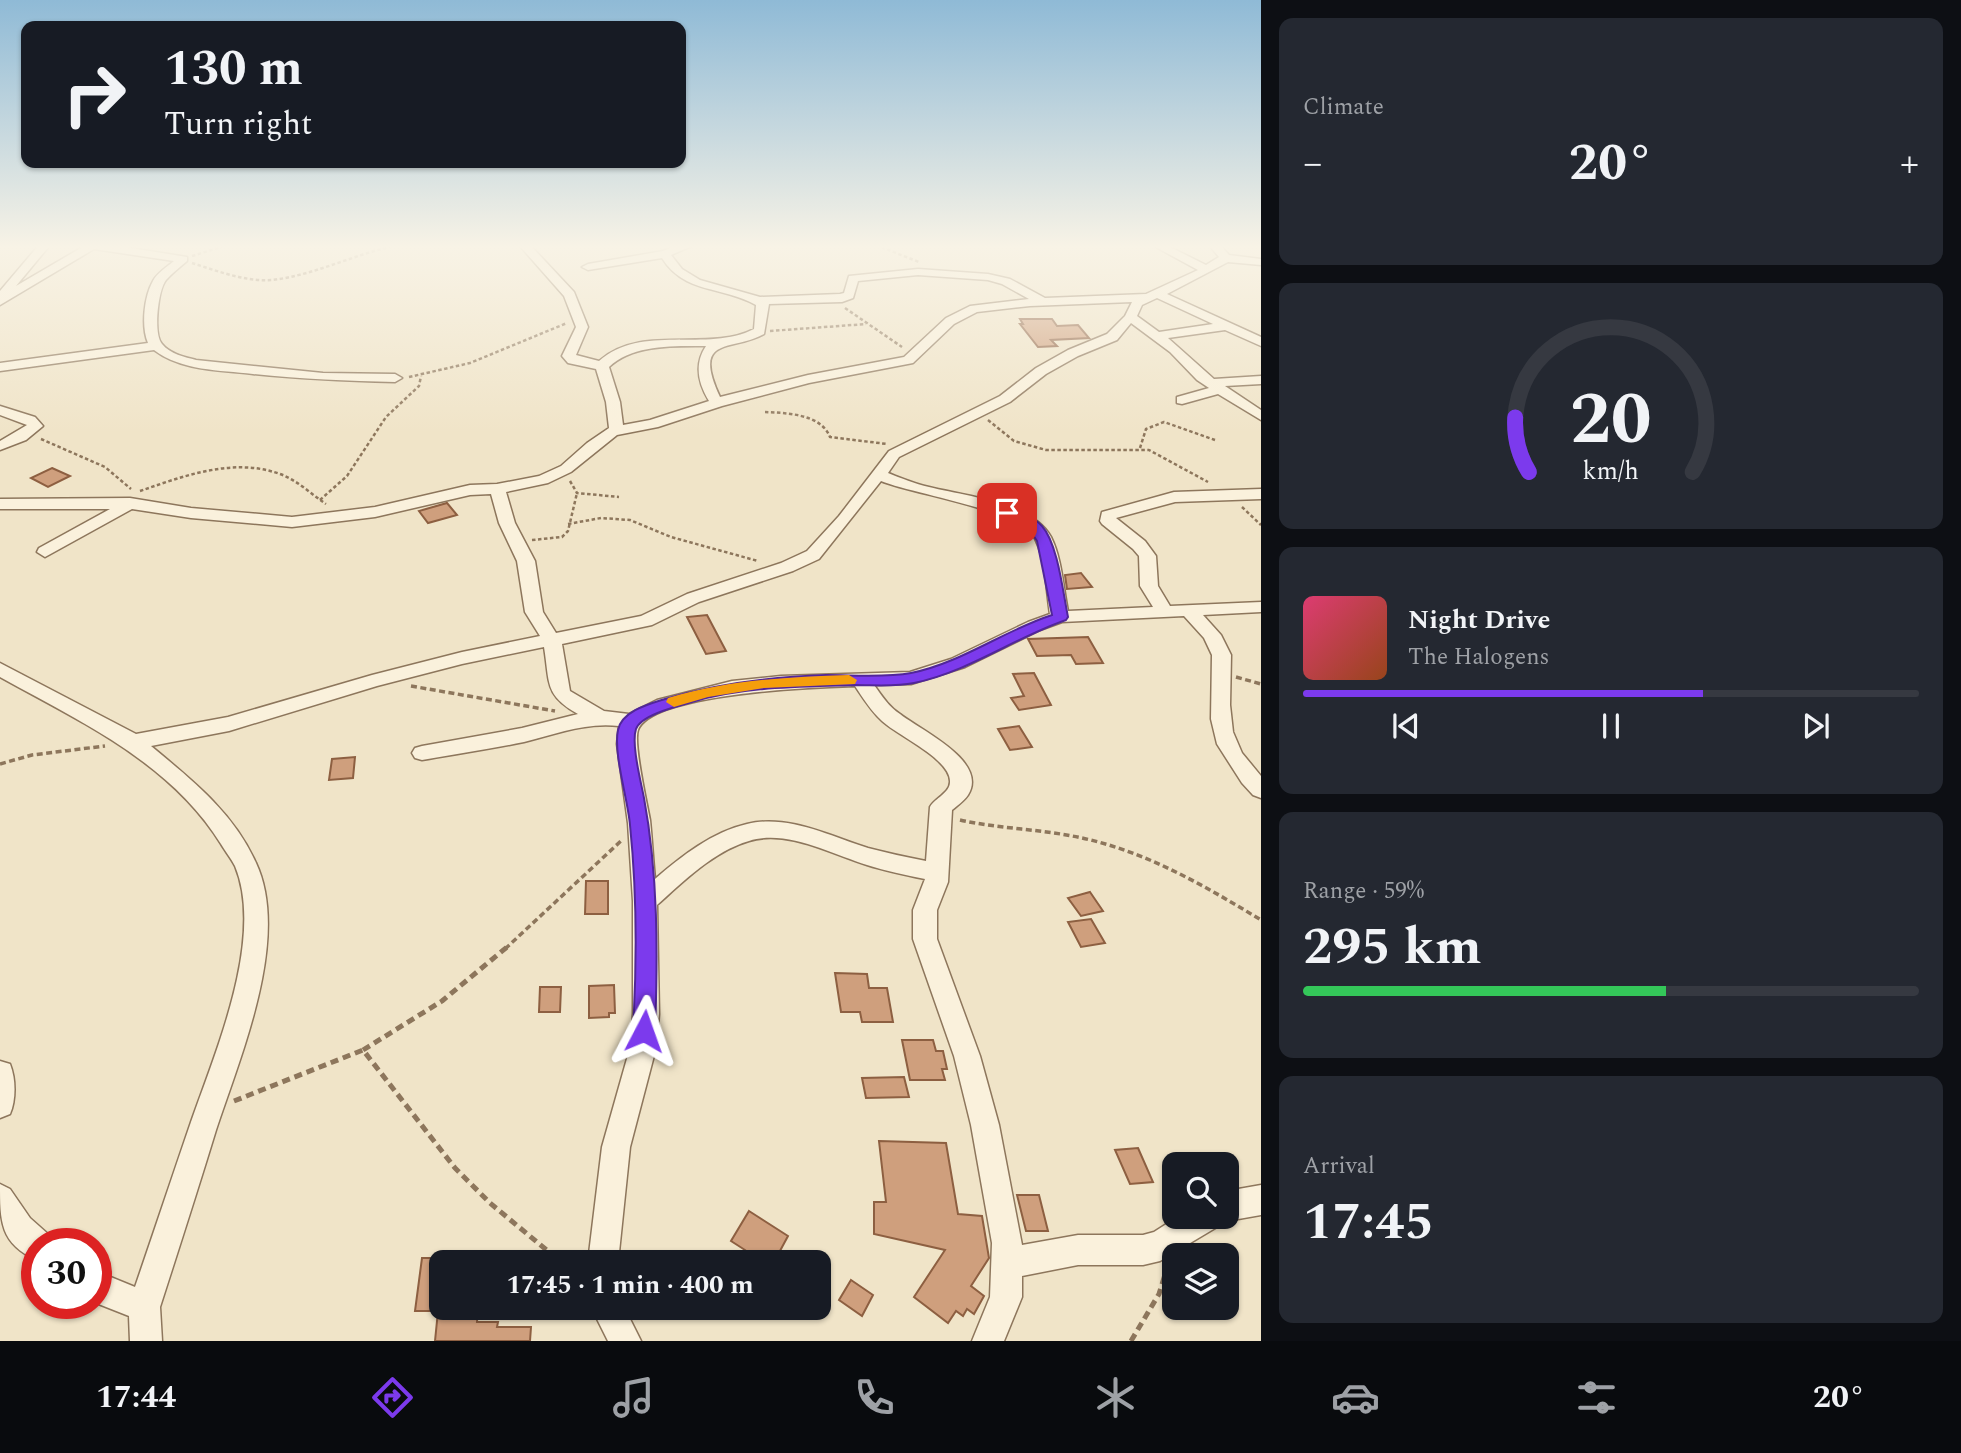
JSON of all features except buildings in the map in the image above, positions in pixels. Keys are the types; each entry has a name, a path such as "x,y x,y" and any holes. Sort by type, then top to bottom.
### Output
{"street":[{"path":"152,308 152,337 156,346 173,358 197,364 323,377 395,378"},
{"path":"573,308 582,327 569,356 602,366"},
{"path":"617,431 613,402 602,366 607,358 633,349 719,342 761,331 763,308"},
{"path":"0,504 132,498 148,505 191,513 292,522 375,512 470,490 497,489 555,475 592,446 617,431 653,424 717,403 808,379 897,363 917,354 934,334 958,315 984,308"},
{"path":"133,742 229,724 462,658 646,621 693,598 787,567 813,555 894,454 1005,399 1041,371 1073,353 1112,337 1135,308"},
{"path":"1181,308 1261,342"},
{"path":"1130,317 1158,336 1216,386 1261,416"},
{"path":"1158,336 1226,326"},
{"path":"717,403 708,390 704,377 710,352 719,342"},
{"path":"0,367 156,346"},
{"path":"1182,400 1216,386 1261,380"},
{"path":"0,410 30,420 36,426 0,446"},
{"path":"878,475 1007,513 1026,520 1037,528 1047,552 1060,617"},
{"path":"497,489 507,523 526,561 534,612 552,641 561,693 590,719"},
{"path":"1165,612 1149,586 1147,556 1139,545 1108,521 1108,515 1163,499 1261,494"},
{"path":"46,552 56,544 115,514 132,498"},
{"path":"604,1250 616,1147 643,1048 647,965 645,901 639,823 626,730 633,721 645,712 707,692 764,683 911,678 958,663 1034,626 1060,617 1261,607"},
{"path":"1189,611 1220,650 1223,674 1220,729 1238,764 1261,790"},
{"path":"0,669 133,742 195,794 214,815 246,865 254,899 255,941 246,998 144,1307 146,1341"},
{"path":"861,680 878,705 893,720 926,740 951,761 962,787 944,802 936,882 925,910 925,939 967,1056 985,1125 1007,1243 1006,1297 988,1341"},
{"path":"422,753 522,735 590,719 633,721"},
{"path":"645,901 692,862 734,836 760,831 778,830 802,835 869,857 935,872"},
{"path":"0,1073 0,1105"},
{"path":"0,1199 21,1231"},
{"path":"1239,1204 1261,1200"},
{"path":"1007,1263 1078,1250 1143,1250 1170,1242 1188,1229"},
{"path":"112,1294 144,1307"},
{"path":"614,1320 625,1341"}],"path":[{"path":"845,308 866,324 917,354"},
{"path":"395,378 421,376 485,357 578,318"},
{"path":"761,331 866,324"},
{"path":"320,500 340,484 361,458 386,417 418,386 421,376"},
{"path":"765,412 785,413 817,422 825,426 830,437 870,440 902,449"},
{"path":"978,412 1014,441 1037,448 1072,452 1140,448 1177,464 1223,494"},
{"path":"1140,448 1146,429 1164,422 1215,440"},
{"path":"33,430 43,440 105,467 132,498 148,505"},
{"path":"132,498 193,473 244,468 280,474 345,515"},
{"path":"516,540 562,537 568,531 577,493 573,483 555,475"},
{"path":"577,493 619,497"},
{"path":"568,524 601,518 630,520 671,537 787,567"},
{"path":"1223,674 1261,684"},
{"path":"407,686 500,700 590,719"},
{"path":"0,764 32,755 133,742"},
{"path":"941,815 989,826 1063,835 1102,843 1194,881 1261,920"},
{"path":"206,1113 363,1050 442,1001 493,960 639,823"},
{"path":"363,1050 439,1148 491,1203 549,1250"},
{"path":"1131,1341 1168,1274 1170,1242"}],"slow traffic":[{"path":"674,702 707,692 764,683 849,680"}],"route":[{"path":"644,1031 647,965 645,901 639,823 626,730 645,712 732,687 781,682 911,678 958,663 1034,626 1060,617 1044,541 1037,528 1026,520 1007,513"}]}
